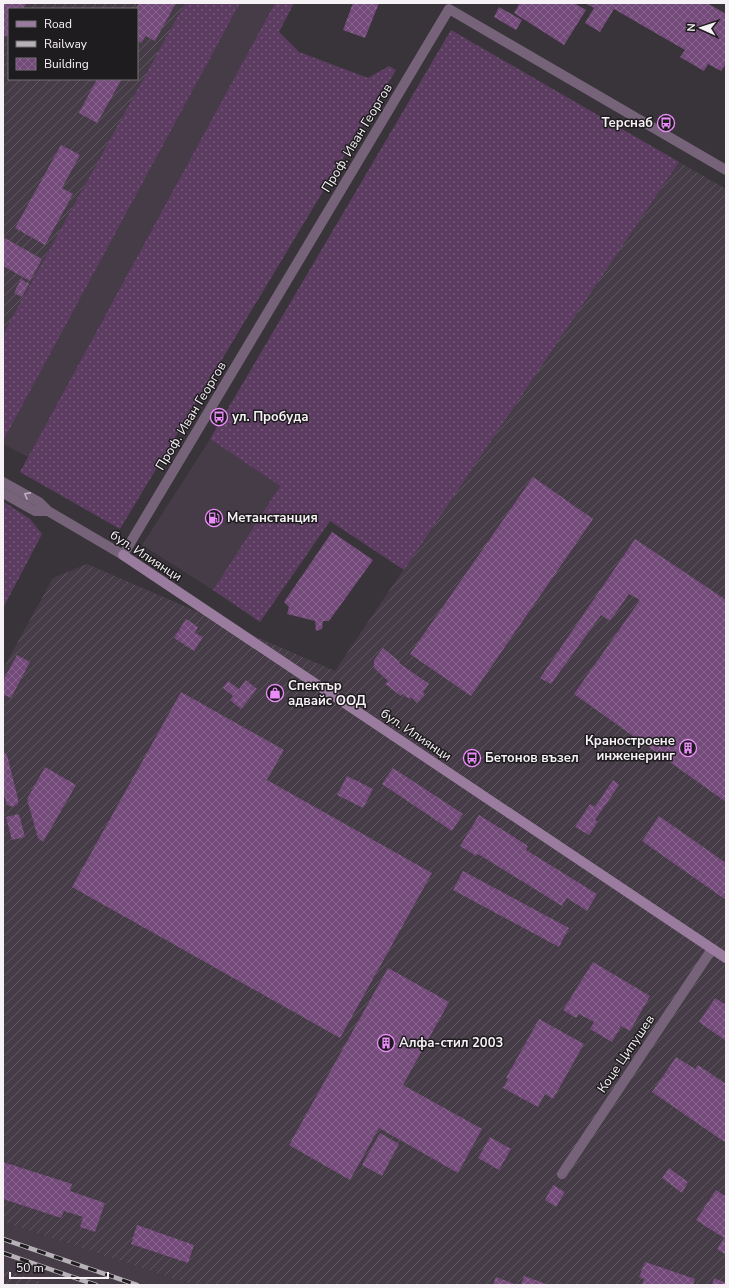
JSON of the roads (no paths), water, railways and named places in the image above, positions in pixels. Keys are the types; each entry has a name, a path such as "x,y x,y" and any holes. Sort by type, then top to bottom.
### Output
{"street":[{"name":"Проф. Иван Георгов","path":"123,555 449,9 726,170"},
{"name":"бул. Илиянци","path":"3,482 39,502 48,511 123,555 726,958"},
{"name":"бул. Илиянци","path":"3,493 35,511 48,511"},
{"name":"Коце Ципушев","path":"562,1174 712,949"}],"railway":[{"path":"3,1239 137,1285"},
{"path":"3,1253 96,1285"}],"place":[{"name":"Терснаб","path":"666,123"},
{"name":"ул. Пробуда","path":"219,417"},
{"name":"Метанстанция","path":"214,518"},
{"name":"Спектър адвайс ООД","path":"275,693"},
{"name":"Краностроене инженеринг","path":"688,748"},
{"name":"Бетонов възел","path":"472,758"},
{"name":"Алфа-стил 2003","path":"386,1043"}]}
